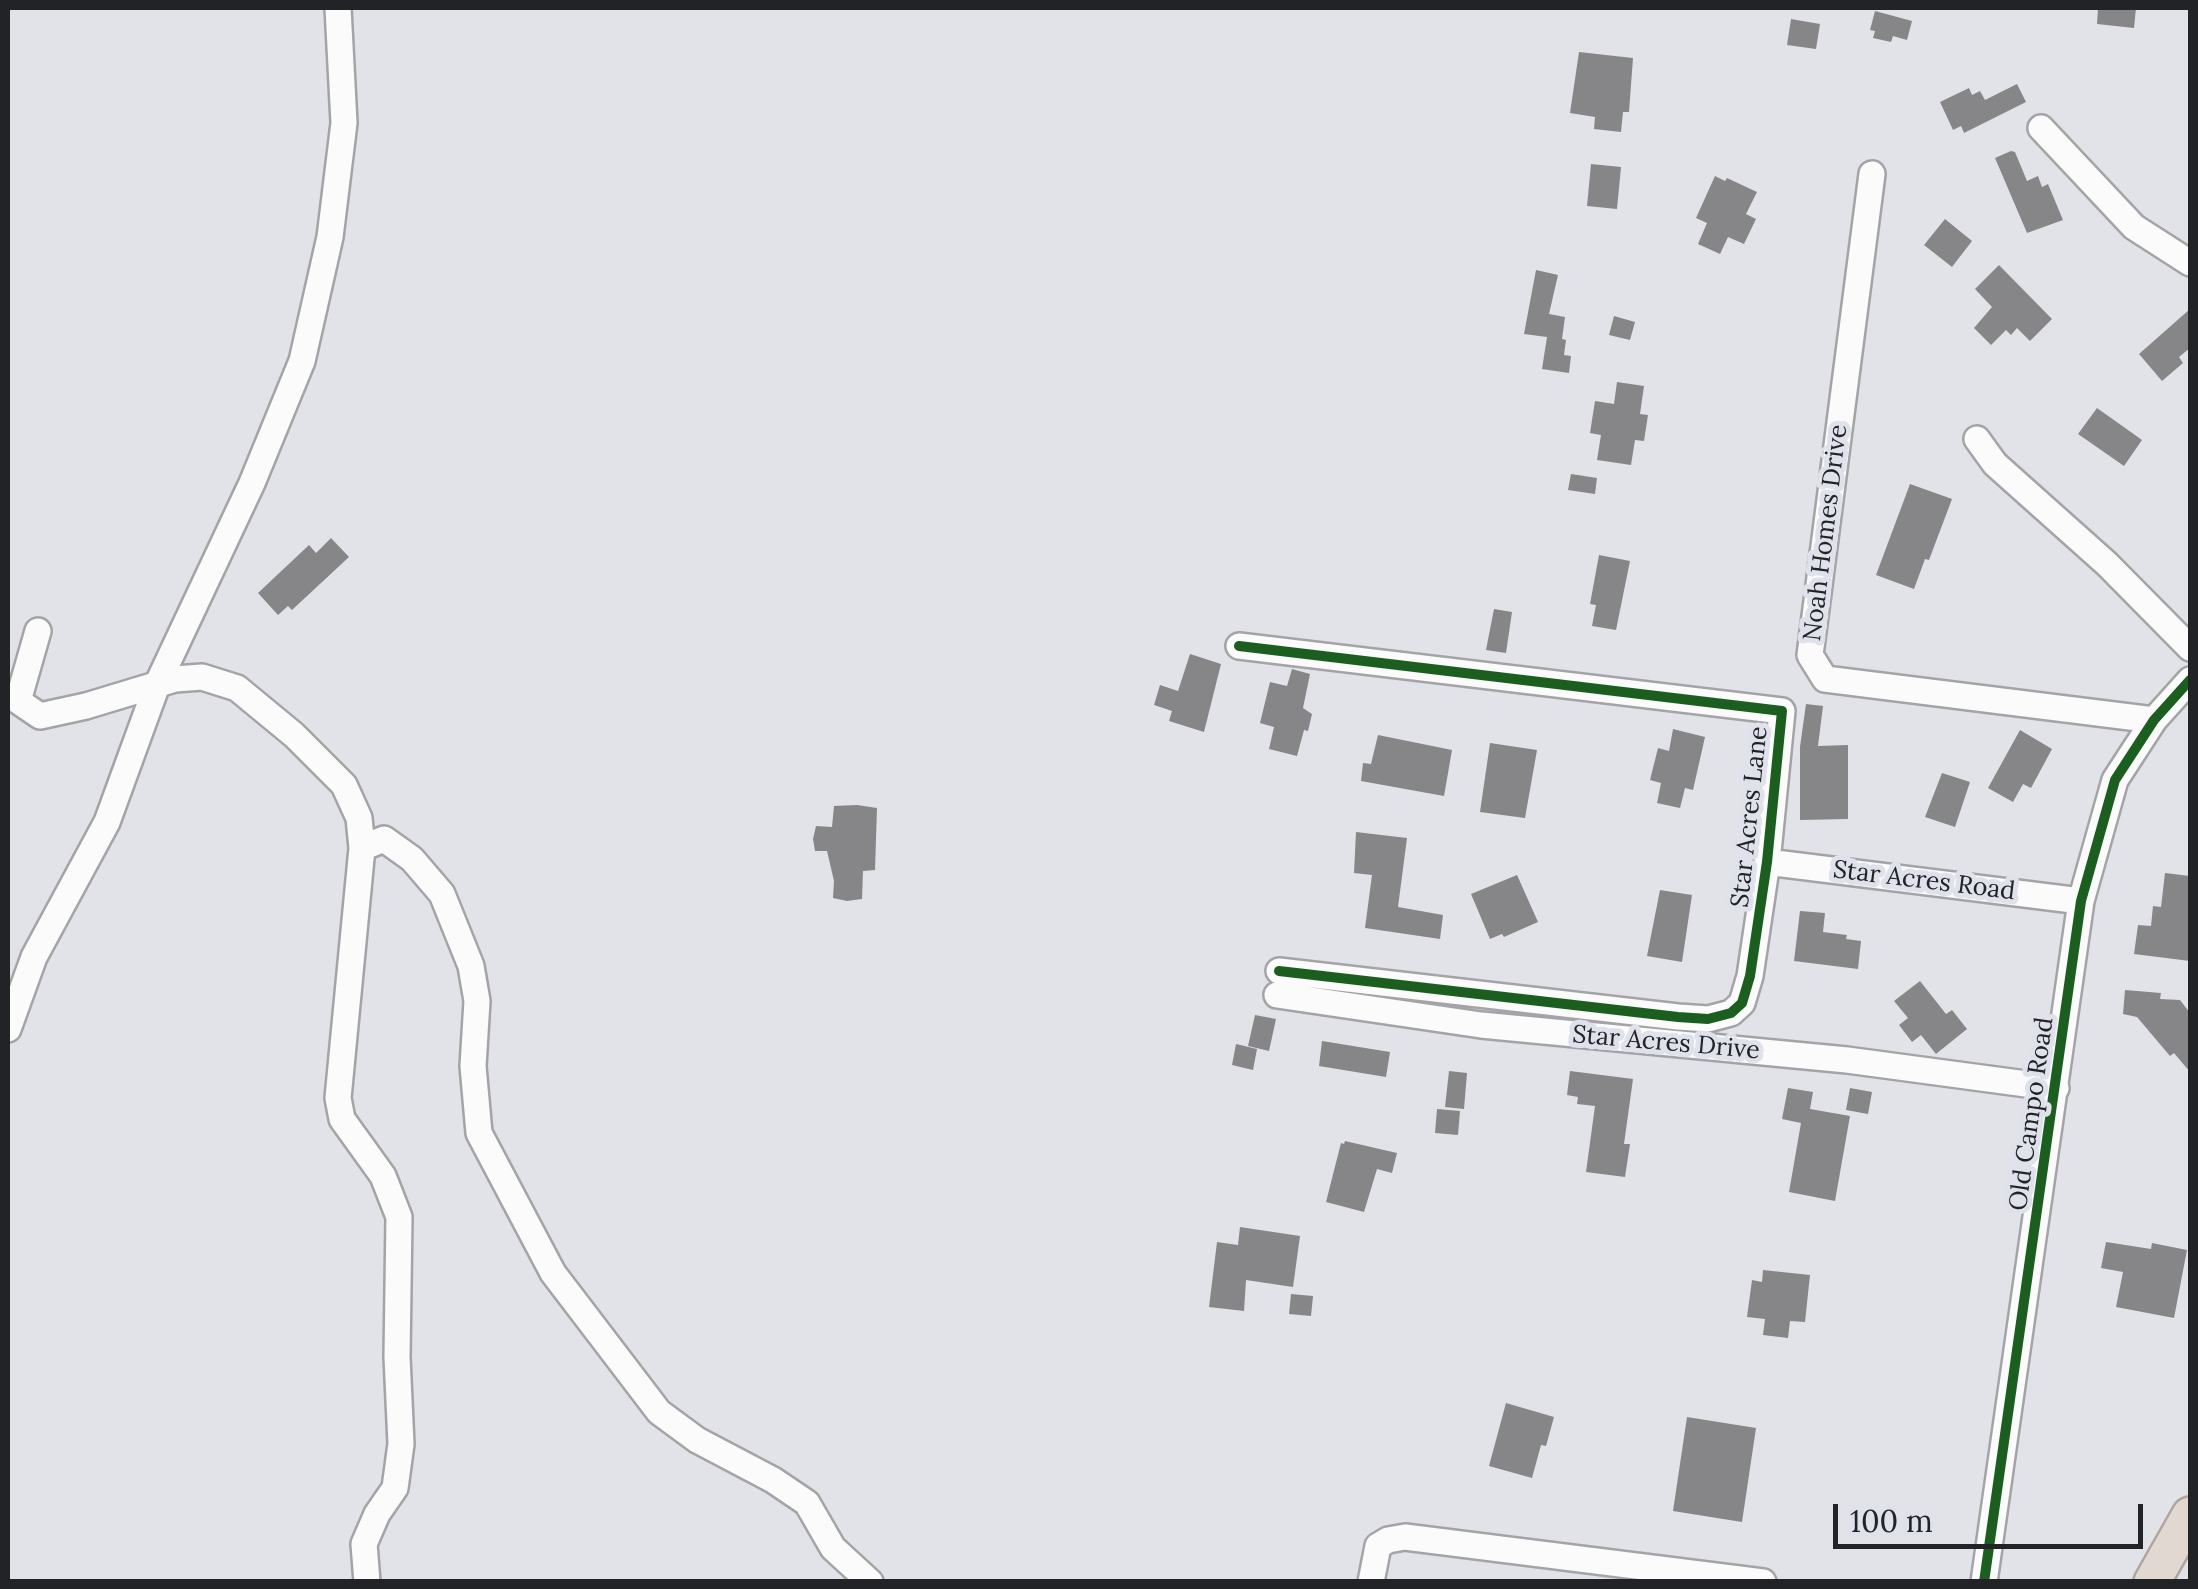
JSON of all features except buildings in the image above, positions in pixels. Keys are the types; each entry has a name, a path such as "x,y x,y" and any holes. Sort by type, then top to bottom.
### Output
{"highway":[{"path":"2152,1582 2190,1516"}],"street":[{"path":"8,1029 34,957 108,822 157,684 252,483 302,361 330,237 344,124 338,8"},
{"path":"2041,128 2134,227 2190,263"},
{"name":"Noah Homes Drive","path":"1872,174 1810,655 1825,678 2154,720"},
{"path":"1977,439 1995,464 2108,564 2190,648"},
{"path":"38,631 18,701 40,716 175,679 202,677 237,688 294,734 344,785 360,818 362,848 338,1098 342,1119 383,1176 399,1217 397,1357 401,1444 396,1488 377,1514 364,1544 367,1582"},
{"name":"Star Acres Lane","path":"1238,646 1782,711 1750,976 1742,1002 1731,1013 1708,1019 1278,983"},
{"name":"Old Campo Road","path":"1984,1582 2080,900 2115,780 2154,720 2190,680"},
{"path":"362,848 384,839 412,859 442,894 471,966 478,1001 473,1066 479,1133 553,1274 659,1412 697,1440 773,1480 807,1503 832,1548 870,1582"},
{"name":"Star Acres Road","path":"1766,862 2080,900"},
{"name":"Star Acres Drive","path":"1278,983 1482,1025 1847,1060 2056,1088"},
{"path":"1371,1582 1378,1546 1405,1537 1763,1582"}],"cycle path":[{"path":"1239,646 1782,711 1767,862 1750,976 1742,1003 1731,1013 1708,1019 1678,1017 1279,971"},
{"path":"1984,1582 2081,901 2115,780 2154,720 2190,680"}]}
